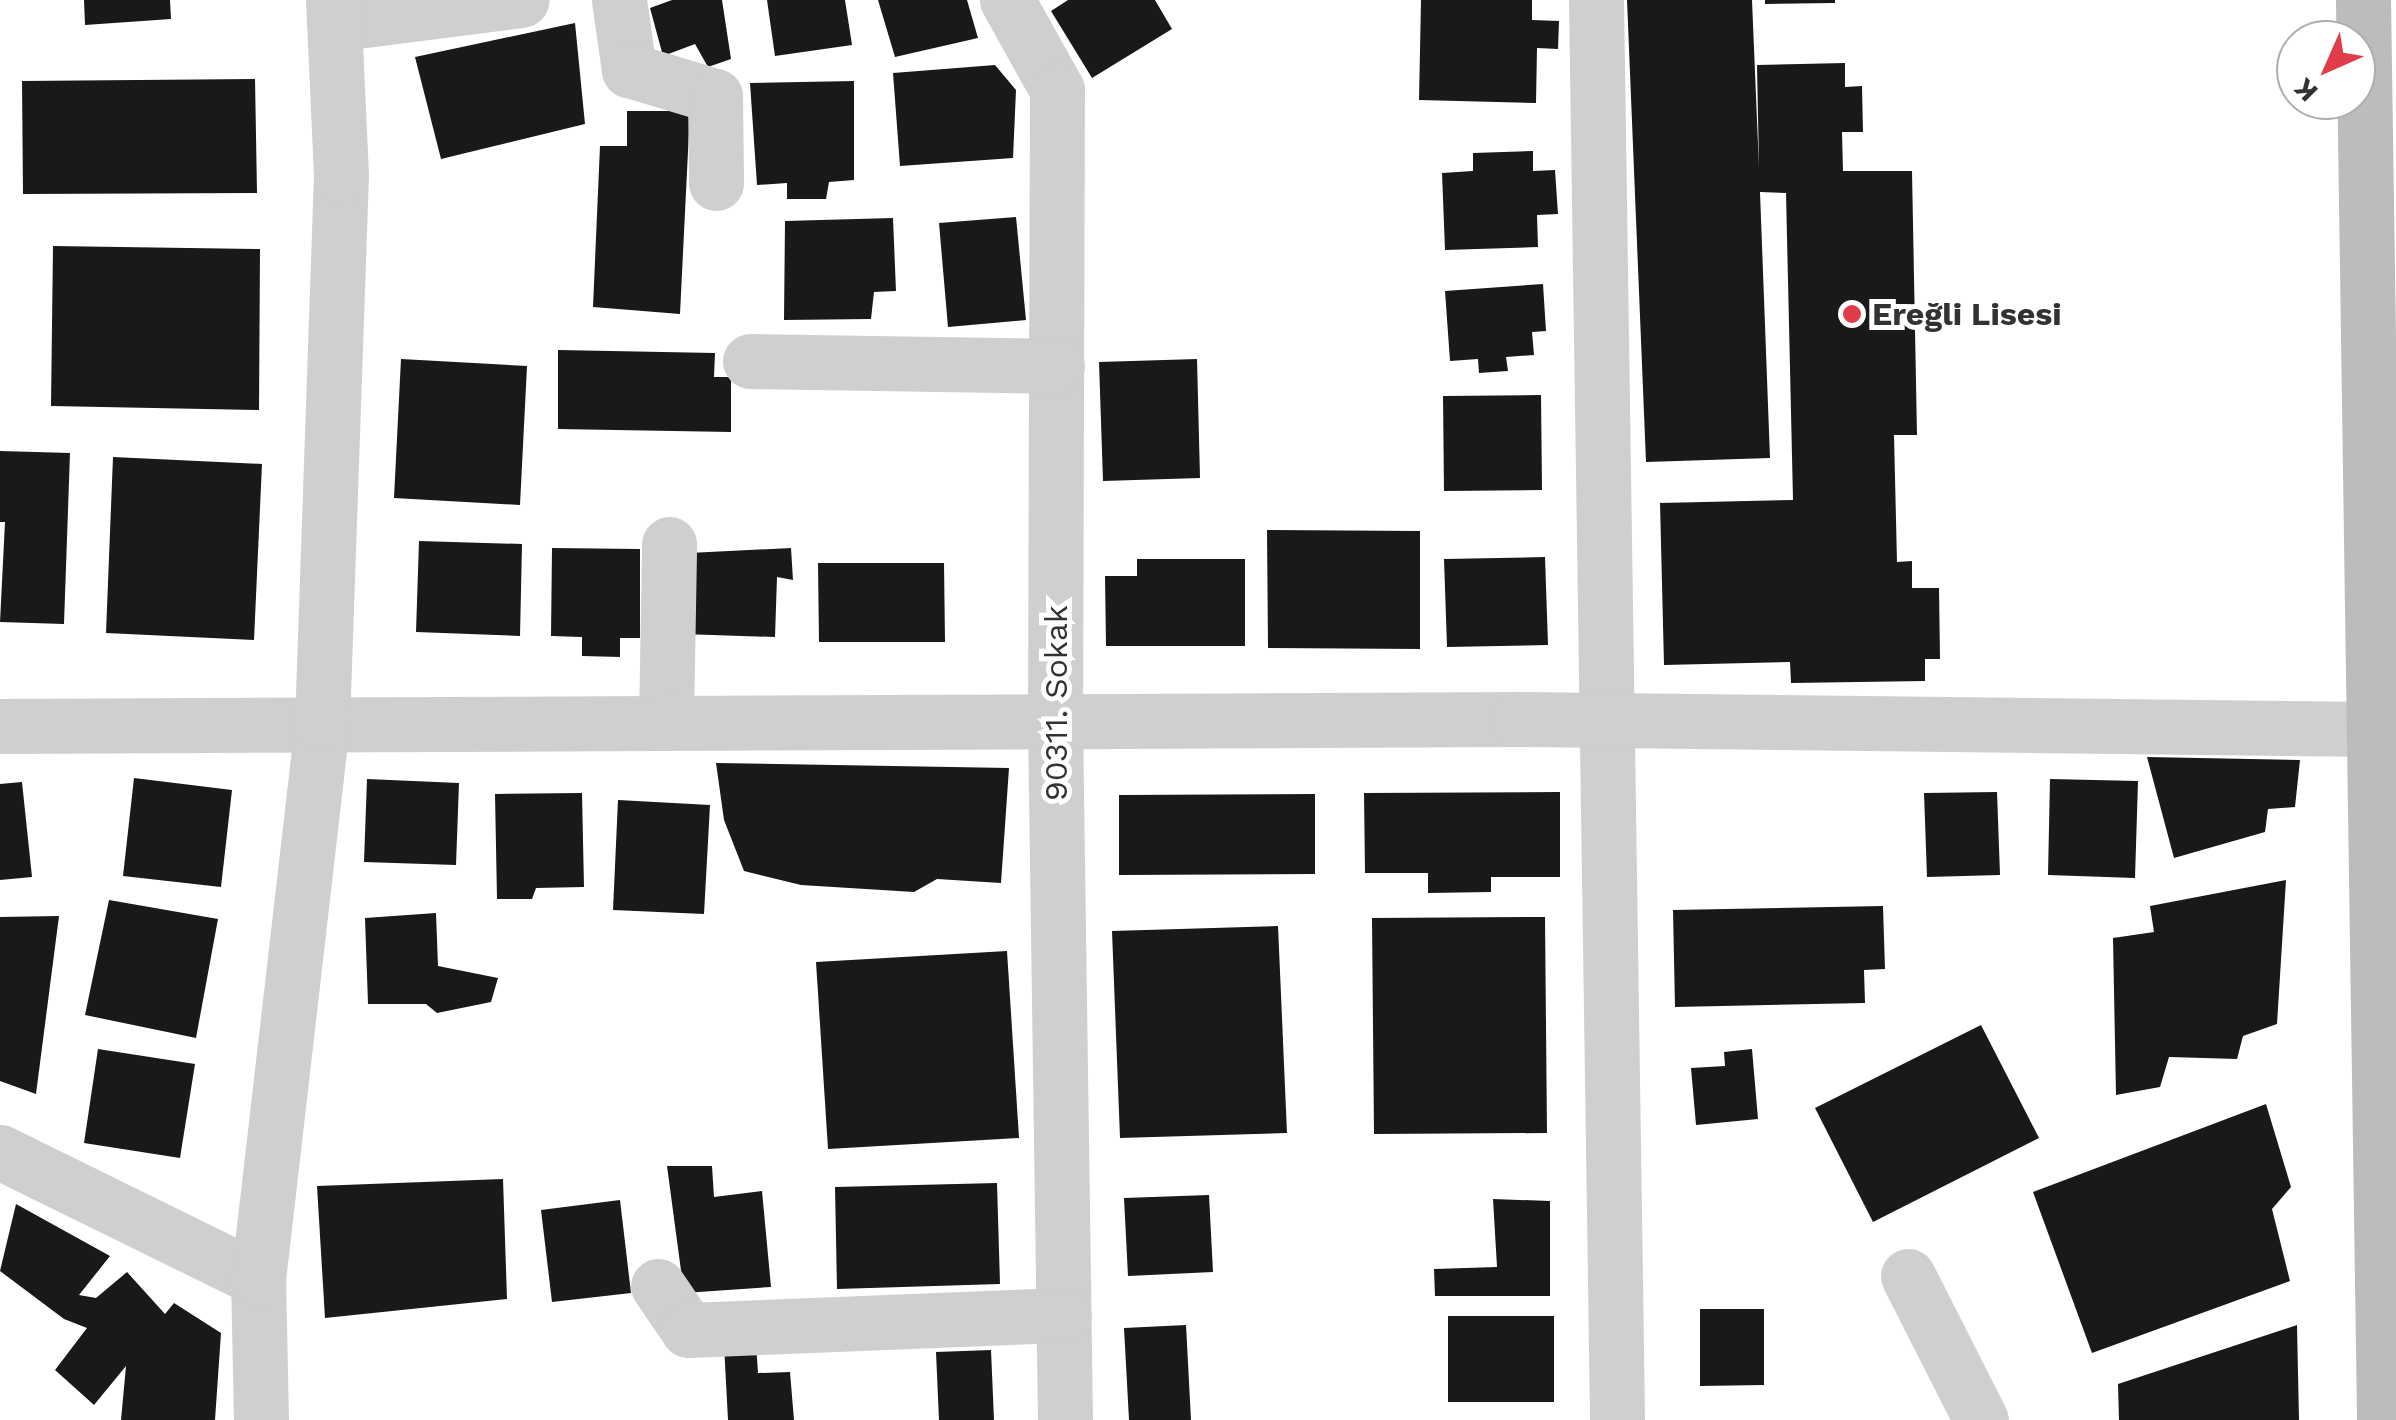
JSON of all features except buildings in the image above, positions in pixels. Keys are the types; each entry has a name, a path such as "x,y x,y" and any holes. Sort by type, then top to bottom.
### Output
{"main road":[{"path":"2363,0 2384,1420"}],"street":[{"path":"261,1420 258,1279 322,724 340,175 334,12 521,0"},
{"path":"619,0 629,70 715,96 716,182"},
{"name":"90311. Sokak","path":"1007,0 1058,90 1054,722 1065,1420"},
{"path":"1596,0 1617,1420"},
{"path":"750,361 1057,366"},
{"path":"666,723 669,544"},
{"path":"0,726 1607,720 2374,728"},
{"path":"0,1152 258,1279"},
{"path":"1908,1276 1981,1420"},
{"path":"658,1286 688,1330 1064,1315"}],"place":[{"name":"Ereğli Lisesi","path":"1852,314"}]}
